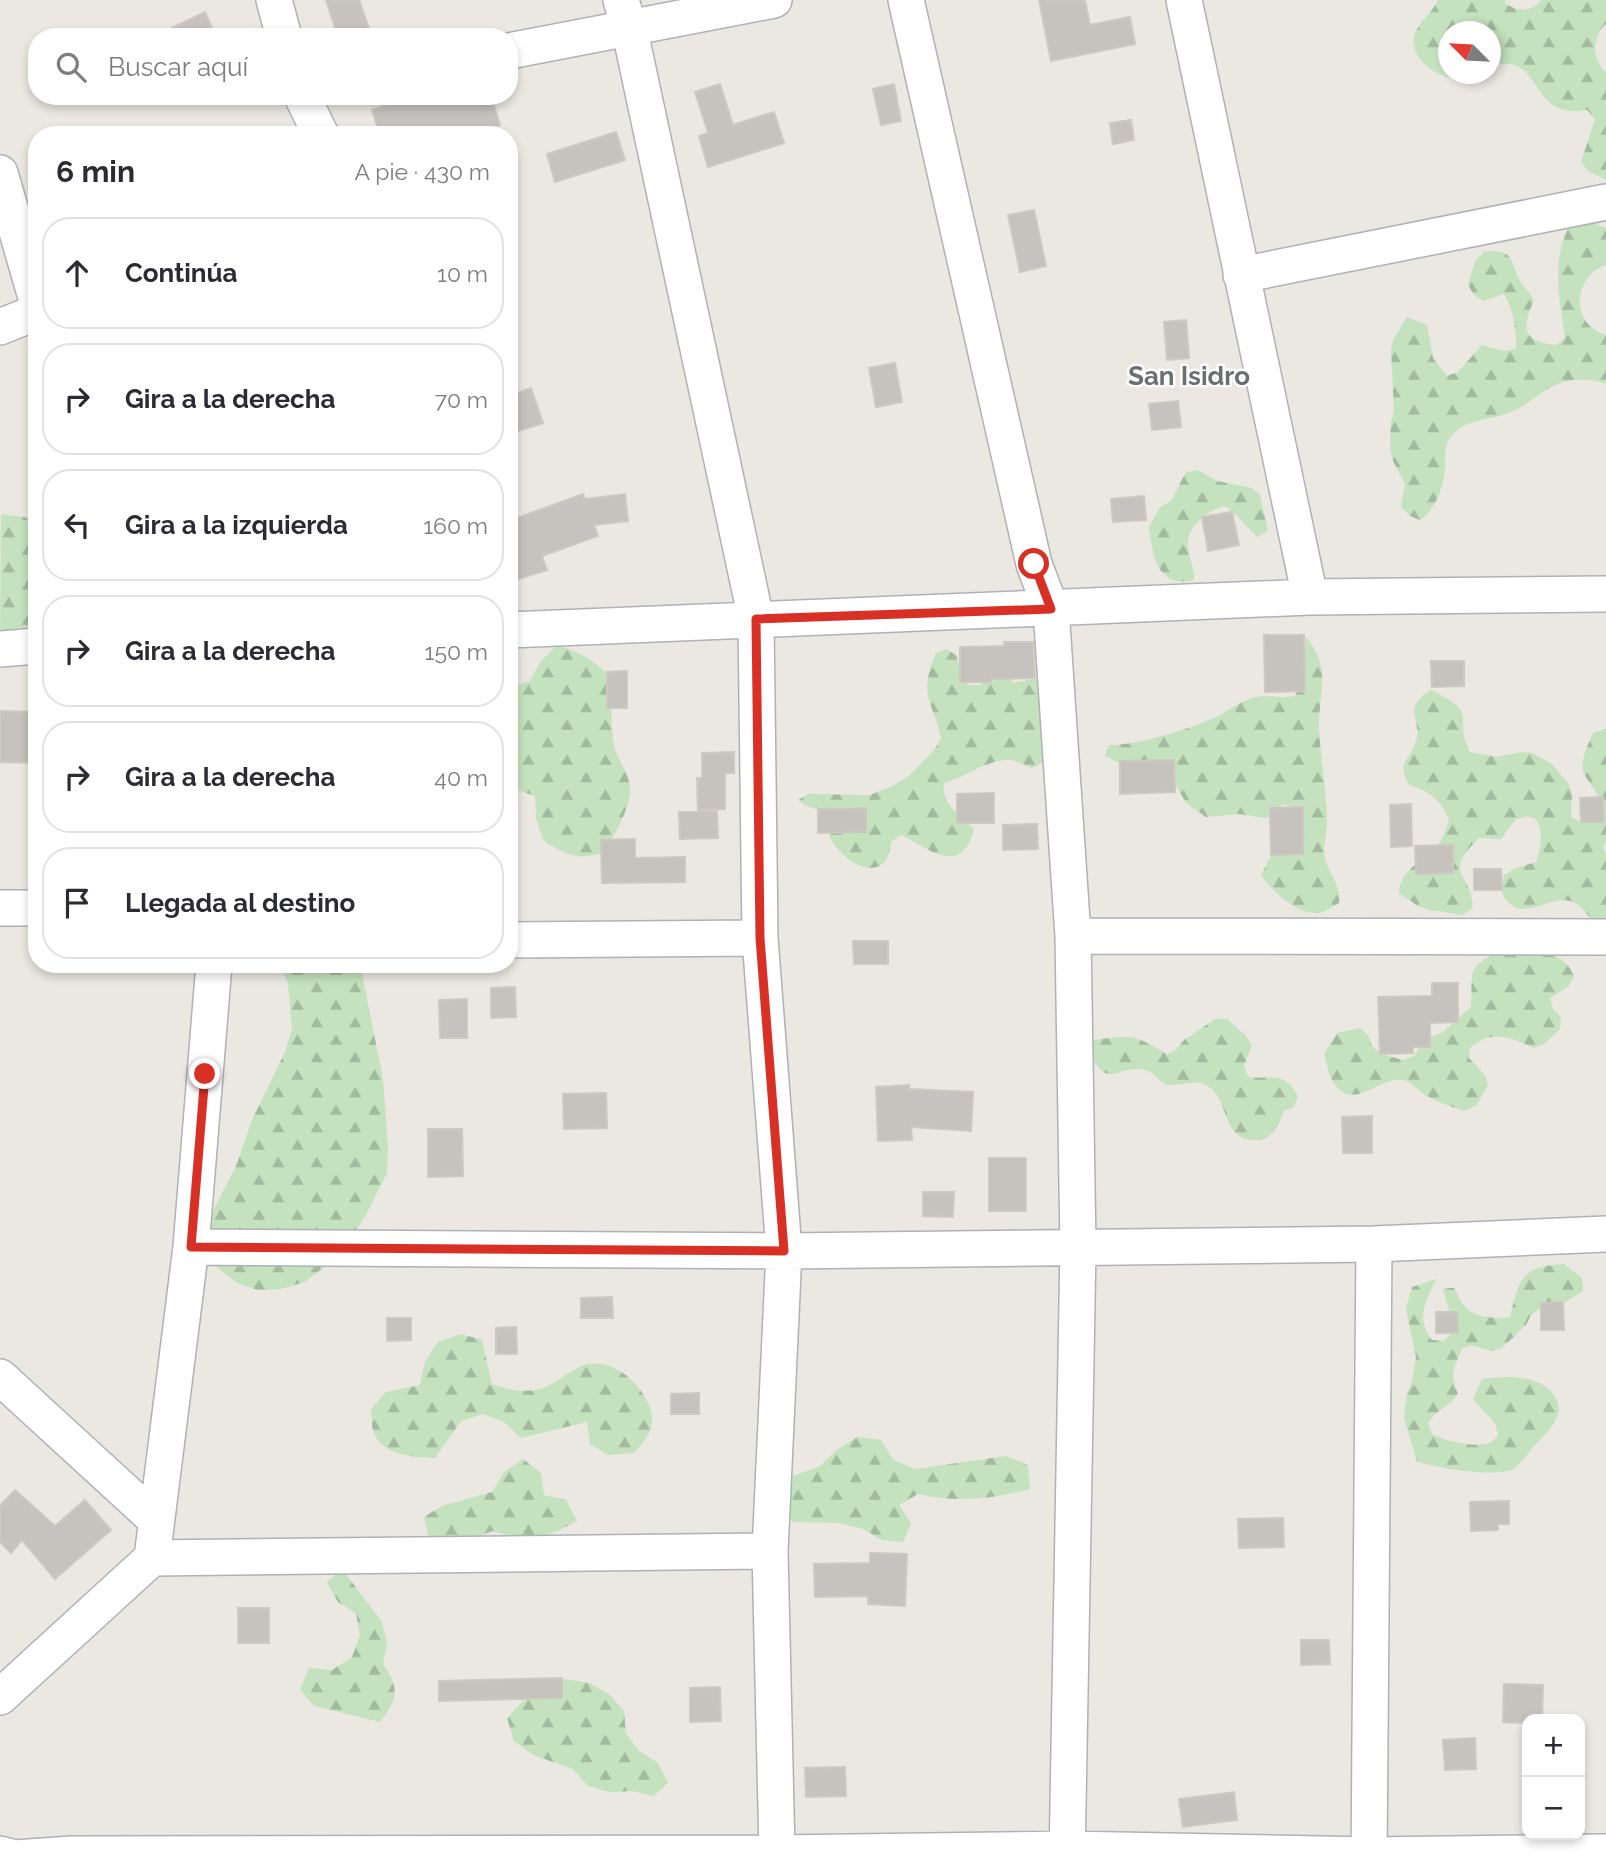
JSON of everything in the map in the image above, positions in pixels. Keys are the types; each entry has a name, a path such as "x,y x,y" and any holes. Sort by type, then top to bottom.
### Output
{"street":[{"path":"274,0 282,28"},
{"path":"518,48 625,14 774,0"},
{"path":"906,0 1034,564 1051,609 1073,936 1078,1247 1067,1855"},
{"path":"1184,0 1310,597"},
{"path":"625,14 756,619 760,938 784,1251 770,1551 777,1853"},
{"path":"306,105 317,126"},
{"path":"0,173 28,270"},
{"path":"1241,275 1606,202"},
{"path":"0,327 28,316"},
{"path":"518,630 1310,597 1606,594"},
{"path":"0,649 28,647"},
{"path":"0,908 28,908"},
{"path":"1073,936 1606,937"},
{"path":"518,940 760,938"},
{"path":"0,1698 152,1558 191,1247 213,973"},
{"path":"191,1247 784,1251 1374,1244 1606,1234"},
{"path":"1369,1858 1374,1244"},
{"path":"0,1377 156,1520"},
{"path":"152,1558 770,1551"},
{"path":"0,1854 15,1858 72,1854 777,1853 1369,1858 1606,1852"}],"green space":[{"path":"1438,0 1505,0 1510,6 1524,10 1542,0 1606,0 1606,24 1598,35 1595,48 1598,61 1606,72 1606,180 1588,171 1581,162 1595,119 1587,110 1568,111 1554,105 1545,98 1526,72 1517,66 1501,65 1501,21 1438,21 1438,73 1425,65 1416,52 1414,38 1418,27"},
{"path":"1577,222 1590,222 1606,228 1606,265 1593,272 1585,281 1580,300 1581,309 1589,325 1606,335 1606,384 1585,380 1564,382 1513,411 1463,426 1446,445 1444,476 1434,504 1420,520 1410,516 1401,507 1405,484 1393,461 1390,447 1394,411 1391,349 1394,338 1407,317 1427,325 1433,358 1447,376 1458,372 1482,345 1504,351 1516,349 1514,320 1504,294 1483,301 1474,295 1468,285 1475,261 1484,252 1498,251 1510,258 1518,278 1534,300 1526,325 1530,337 1556,345 1565,338 1558,283 1560,256 1568,228"},
{"path":"1198,470 1217,481 1252,488 1260,495 1268,531 1258,537 1224,506 1211,512 1198,521 1188,540 1194,580 1172,580 1159,568 1155,559 1149,527 1160,507 1171,501 1186,472"},
{"path":"1,514 28,519 28,627 10,629 0,634"},
{"path":"1306,637 1314,649 1322,671 1319,729 1327,820 1324,852 1339,895 1339,903 1318,913 1293,906 1261,875 1272,854 1300,818 1294,807 1282,804 1276,815 1265,818 1239,814 1206,817 1186,803 1174,782 1105,755 1109,745 1134,743 1180,731 1218,716 1252,698 1295,696 1300,686"},
{"path":"1000,644 1010,649 1012,683 1035,679 1045,683 1049,754 1042,763 1032,768 1002,760 944,783 948,803 974,829 961,853 943,856 901,835 891,842 888,856 881,865 873,868 863,867 843,855 829,835 834,824 866,808 821,809 805,805 798,800 808,794 870,795 891,787 910,775 935,749 941,738 927,688 936,653 947,649 957,656 961,677 968,685 980,685 988,676"},
{"path":"557,645 587,658 612,679 614,745 626,773 630,791 624,815 605,852 586,856 572,855 543,840 536,818 535,796 518,790 518,685 530,681 541,661"},
{"path":"1431,690 1447,698 1461,711 1465,740 1470,752 1497,757 1520,752 1532,753 1552,764 1568,783 1572,793 1571,817 1581,822 1603,809 1584,774 1583,760 1593,733 1606,729 1606,842 1603,847 1606,854 1606,925 1593,919 1570,901 1562,900 1521,909 1507,901 1502,889 1504,875 1536,862 1539,851 1539,824 1536,819 1526,816 1515,820 1501,839 1479,838 1461,860 1461,873 1473,908 1463,915 1429,910 1399,893 1404,876 1441,841 1449,819 1433,797 1409,785 1404,771 1404,763 1417,736 1416,703"},
{"path":"1500,951 1532,951 1552,955 1568,966 1574,976 1569,986 1550,998 1553,1009 1561,1017 1560,1029 1544,1044 1534,1048 1509,1038 1494,1037 1486,1038 1470,1048 1469,1058 1484,1074 1488,1085 1477,1105 1465,1111 1429,1097 1406,1081 1397,1080 1359,1094 1340,1090 1332,1080 1324,1054 1337,1033 1360,1028 1381,1054 1403,1060 1414,1056 1430,1037 1442,1033 1471,1007 1473,972 1481,962"},
{"path":"284,973 362,973 383,1079 387,1173 366,1215 340,1255 305,1282 281,1289 258,1290 237,1283 219,1269 205,1252 204,1229 236,1166 252,1120 285,1052 292,1030 288,983"},
{"path":"1215,1019 1227,1019 1252,1045 1244,1066 1248,1077 1282,1079 1288,1082 1298,1096 1294,1107 1284,1111 1276,1128 1264,1139 1252,1140 1234,1131 1218,1097 1212,1089 1203,1084 1167,1084 1145,1070 1108,1074 1095,1063 1088,1050 1093,1040 1132,1037 1167,1054"},
{"path":"1564,1264 1582,1278 1583,1291 1564,1303 1539,1309 1502,1348 1492,1351 1471,1345 1462,1349 1454,1371 1458,1393 1428,1423 1432,1434 1444,1439 1468,1444 1490,1442 1498,1436 1496,1425 1473,1399 1482,1379 1513,1377 1534,1381 1550,1391 1559,1408 1551,1427 1519,1464 1505,1472 1465,1471 1417,1461 1404,1418 1416,1357 1406,1309 1412,1287 1436,1279 1424,1310 1424,1325 1432,1340 1444,1341 1453,1332 1453,1326 1443,1288 1454,1288 1464,1306 1475,1314 1493,1318 1510,1317 1516,1293 1524,1277 1538,1268"},
{"path":"461,1334 482,1340 492,1384 510,1389 540,1389 582,1366 602,1364 612,1367 629,1378 647,1401 652,1416 648,1435 634,1453 608,1455 590,1444 587,1422 521,1438 504,1422 483,1414 461,1421 435,1458 400,1454 384,1446 374,1433 371,1409 386,1392 420,1385 425,1362 438,1342"},
{"path":"858,1437 881,1440 893,1460 915,1469 1006,1456 1028,1465 1030,1489 974,1499 918,1494 899,1505 911,1523 903,1542 882,1540 863,1529 838,1523 793,1522 780,1504 780,1481 820,1466 838,1449"},
{"path":"523,1459 541,1473 544,1495 566,1500 577,1521 538,1537 514,1537 493,1531 452,1545 430,1542 424,1517 442,1506 492,1492 504,1472"},
{"path":"342,1569 382,1622 387,1643 383,1664 392,1680 395,1693 380,1722 314,1706 300,1690 309,1668 332,1670 352,1657 360,1636 356,1613 338,1602 327,1582"},
{"path":"564,1679 589,1683 609,1694 624,1711 626,1733 639,1751 658,1763 668,1783 653,1796 633,1791 609,1792 588,1786 573,1769 533,1755 514,1741 507,1718 523,1701 549,1696"}],"building":[{"path":"326,0 359,0 369,28 335,28"},
{"path":"1039,0 1085,0 1090,25 1130,17 1135,44 1051,61"},
{"path":"205,12 212,28 172,28"},
{"path":"720,84 733,125 774,112 784,143 708,167 699,136 708,133 695,92"},
{"path":"894,84 901,121 881,125 873,89"},
{"path":"387,105 494,105 500,125 377,126 372,110"},
{"path":"1131,120 1134,140 1113,144 1110,123"},
{"path":"616,132 625,160 555,182 547,154"},
{"path":"1034,210 1046,266 1020,272 1008,215"},
{"path":"1186,320 1189,358 1167,360 1164,322"},
{"path":"895,363 902,402 876,407 869,368"},
{"path":"531,388 543,423 518,431 518,393"},
{"path":"1178,401 1181,427 1152,430 1149,404"},
{"path":"583,494 585,499 625,494 628,521 594,525 598,536 542,556 547,570 518,579 518,518"},
{"path":"1144,496 1146,520 1113,522 1111,499"},
{"path":"1232,512 1239,545 1208,551 1202,517"},
{"path":"1264,635 1304,635 1305,691 1265,692"},
{"path":"1004,642 1033,642 1035,678 960,682 960,647 1005,646"},
{"path":"1431,661 1464,661 1464,686 1432,687"},
{"path":"627,671 627,708 607,708 607,672"},
{"path":"0,711 28,712 28,763 0,762"},
{"path":"734,752 734,773 725,773 725,809 698,810 697,778 702,778 702,753"},
{"path":"1174,760 1175,792 1120,794 1120,761"},
{"path":"994,793 994,823 957,823 957,794"},
{"path":"1603,797 1604,822 1581,822 1580,798"},
{"path":"1411,804 1412,846 1391,847 1390,805"},
{"path":"1303,807 1303,854 1271,855 1270,808"},
{"path":"866,808 866,832 818,833 818,809"},
{"path":"717,811 718,838 680,839 679,812"},
{"path":"1037,824 1038,849 1003,850 1003,825"},
{"path":"635,839 635,858 685,857 685,882 602,883 601,840"},
{"path":"1453,845 1453,873 1416,874 1415,846"},
{"path":"1474,869 1501,869 1502,890 1474,890"},
{"path":"853,941 888,941 888,964 854,964"},
{"path":"1432,983 1458,983 1458,1022 1430,1023 1430,1047 1413,1047 1413,1053 1380,1054 1378,997 1432,996"},
{"path":"515,987 516,1017 491,1018 491,988"},
{"path":"467,999 467,1038 440,1038 439,1000"},
{"path":"909,1085 909,1089 973,1092 971,1131 911,1127 912,1140 878,1141 876,1087"},
{"path":"606,1093 607,1128 564,1129 563,1094"},
{"path":"1372,1116 1372,1153 1343,1153 1342,1117"},
{"path":"428,1129 462,1129 463,1176 428,1177"},
{"path":"989,1158 1026,1158 1026,1211 989,1211"},
{"path":"923,1192 954,1192 953,1217 923,1216"},
{"path":"612,1297 613,1318 581,1318 581,1298"},
{"path":"1563,1302 1564,1330 1541,1330 1541,1303"},
{"path":"1436,1312 1457,1312 1458,1333 1436,1333"},
{"path":"387,1318 411,1318 411,1340 387,1341"},
{"path":"516,1327 517,1354 496,1354 496,1328"},
{"path":"699,1393 699,1414 671,1414 671,1394"},
{"path":"15,1490 55,1526 85,1500 111,1530 55,1579 22,1540 11,1553 0,1542 0,1506"},
{"path":"1509,1501 1509,1524 1498,1524 1498,1530 1471,1531 1470,1502"},
{"path":"1283,1518 1284,1547 1239,1548 1238,1519"},
{"path":"870,1553 907,1554 905,1606 868,1604 868,1596 815,1597 814,1564 870,1563"},
{"path":"238,1608 269,1608 269,1643 238,1643"},
{"path":"1301,1640 1329,1640 1330,1664 1301,1665"},
{"path":"562,1678 562,1698 439,1701 439,1681"},
{"path":"1504,1684 1543,1685 1542,1714 1522,1714 1522,1723 1503,1722"},
{"path":"720,1687 721,1721 690,1722 690,1688"},
{"path":"1475,1738 1476,1769 1445,1770 1443,1740"},
{"path":"845,1767 846,1796 806,1797 805,1768"},
{"path":"1234,1792 1237,1820 1183,1827 1179,1799"}],"district":[{"name":"San Isidro","path":"1189,376"}],"route":[{"path":"205,1074 191,1247 784,1251 760,938 756,619 1051,609 1034,564"}]}
